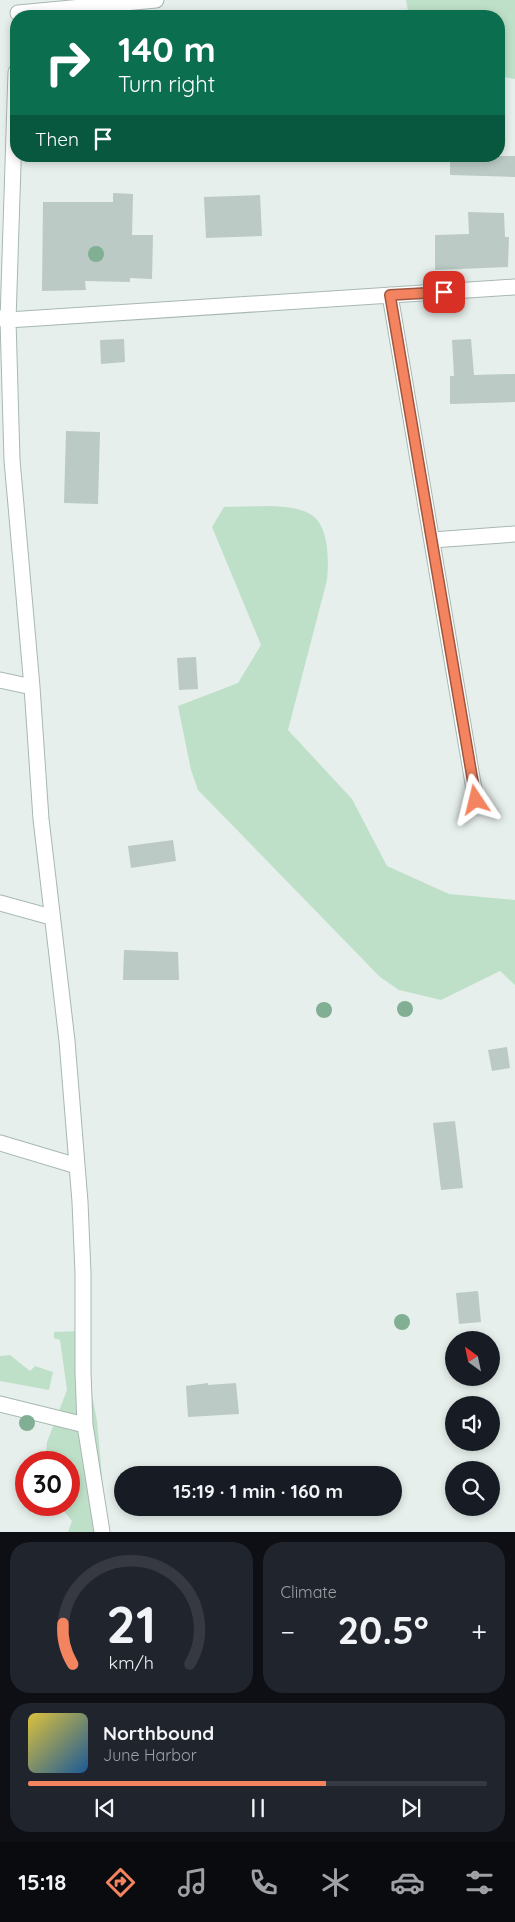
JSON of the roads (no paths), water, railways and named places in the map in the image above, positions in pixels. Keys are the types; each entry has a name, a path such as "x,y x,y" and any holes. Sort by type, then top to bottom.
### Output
{"street":[{"path":"18,10 156,0"},
{"path":"12,162 4,319 6,459 32,687 41,819 51,917 67,1041 83,1273 85,1425 102,1532"},
{"path":"4,319 515,287"},
{"path":"390,295 476,800"},
{"path":"432,540 515,534"},
{"path":"0,680 32,687"},
{"path":"0,904 51,917"},
{"path":"0,1143 77,1166"},
{"path":"0,1404 85,1425"}]}
